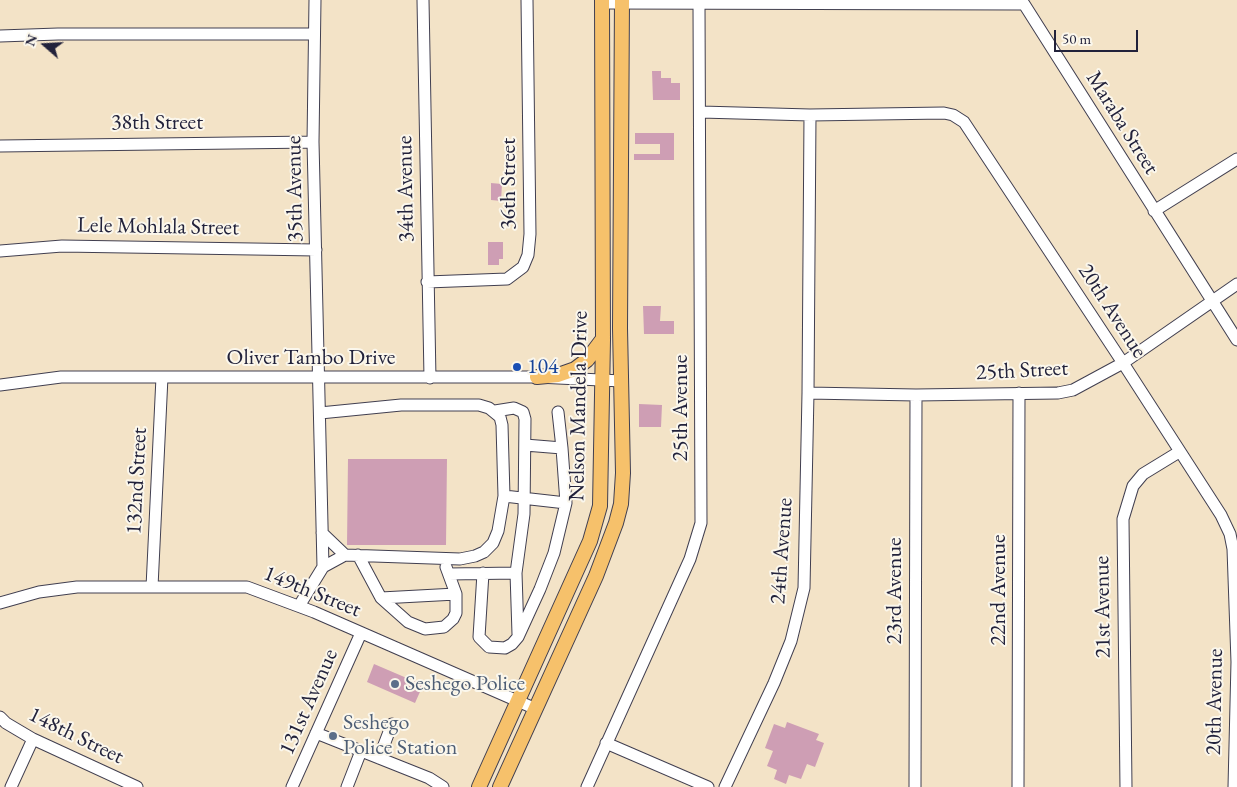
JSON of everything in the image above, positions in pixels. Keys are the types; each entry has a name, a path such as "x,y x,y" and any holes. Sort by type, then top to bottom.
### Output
{"main road":[{"name":"Nelson Mandela Drive","path":"479,787 596,526 602,487 602,2"},
{"name":"Nelson Mandela Drive","path":"500,787 596,576 616,524 623,487 620,328 622,2"},
{"path":"537,377 558,375 575,369 587,360 603,340"}],"street":[{"name":"35th Avenue","path":"315,0 313,34 313,142 323,567"},
{"name":"34th Avenue","path":"423,0 430,378"},
{"name":"36th Street","path":"427,282 507,279 523,267 528,255 530,234 527,0"},
{"name":"Maraba Street","path":"602,2 699,5 1024,2 1237,340"},
{"name":"25th Avenue","path":"587,787 690,559 701,523 699,5"},
{"path":"0,36 58,34 313,34"},
{"name":"20th Avenue","path":"700,112 810,115 944,114 953,115 964,122 1226,523 1233,549 1237,662 1234,787"},
{"name":"24th Avenue","path":"725,787 774,683 800,607 804,588 808,393 810,115"},
{"name":"38th Street","path":"0,146 313,142"},
{"path":"1154,211 1237,159"},
{"name":"Lele Mohlala Street","path":"0,251 72,246 316,250"},
{"name":"25th Street","path":"808,393 916,395 1058,393 1073,390 1123,363 1237,284"},
{"name":"Oliver Tambo Drive","path":"0,385 61,377 537,377 622,381"},
{"name":"132nd Street","path":"152,587 162,377"},
{"name":"22nd Avenue","path":"1018,787 1019,393"},
{"name":"23rd Avenue","path":"915,787 916,395"},
{"path":"320,413 421,405 479,406 495,411 511,408 523,412 525,419 524,499 522,535 516,573 518,637"},
{"path":"299,606 323,567 345,555 443,558 475,556 488,548 498,531 504,496 503,432 500,417 495,411"},
{"path":"483,573 479,637 485,645 497,649 512,644 518,637 554,553 566,503 558,412"},
{"path":"525,445 562,448"},
{"name":"21st Avenue","path":"1126,787 1123,520 1133,486 1143,474 1179,452"},
{"path":"504,496 566,503"},
{"path":"322,533 345,555"},
{"path":"358,555 381,598 408,622 425,629 444,626 453,619 456,613 456,594 443,558"},
{"path":"449,574 516,573"},
{"name":"149th Street","path":"0,603 63,589 247,587 299,606 536,709"},
{"path":"381,598 456,594"},
{"name":"131st Avenue","path":"292,787 362,633"},
{"path":"0,734 3,720"},
{"name":"148th Street","path":"3,720 33,739 137,787"},
{"path":"379,758 392,724"},
{"path":"316,733 429,778 443,787"},
{"path":"11,787 33,739"},
{"path":"606,743 708,787"},
{"path":"347,787 361,751"}],"building":[{"path":"652,71 661,71 661,78 671,78 671,83 680,83 680,100 653,100"},
{"path":"635,133 674,133 674,160 634,160 634,154 660,154 660,144 635,144"},
{"path":"491,183 502,184 501,201 491,200"},
{"path":"488,242 503,242 503,259 499,259 499,265 488,265"},
{"path":"643,306 661,306 660,321 674,321 674,334 644,334"},
{"path":"639,404 662,405 661,427 639,427"},
{"path":"348,459 447,459 446,545 347,545"},
{"name":"Seshego Police","path":"374,664 423,685 415,703 367,682"},
{"path":"787,722 819,734 816,740 824,743 815,767 807,764 801,779 789,775 786,784 774,779 777,770 767,766 773,751 765,748 774,724 785,728"}],"place":[{"name":"104","path":"517,367"},
{"name":"Seshego Police","path":"395,684"},
{"name":"Seshego Police Station","path":"333,736"}]}
